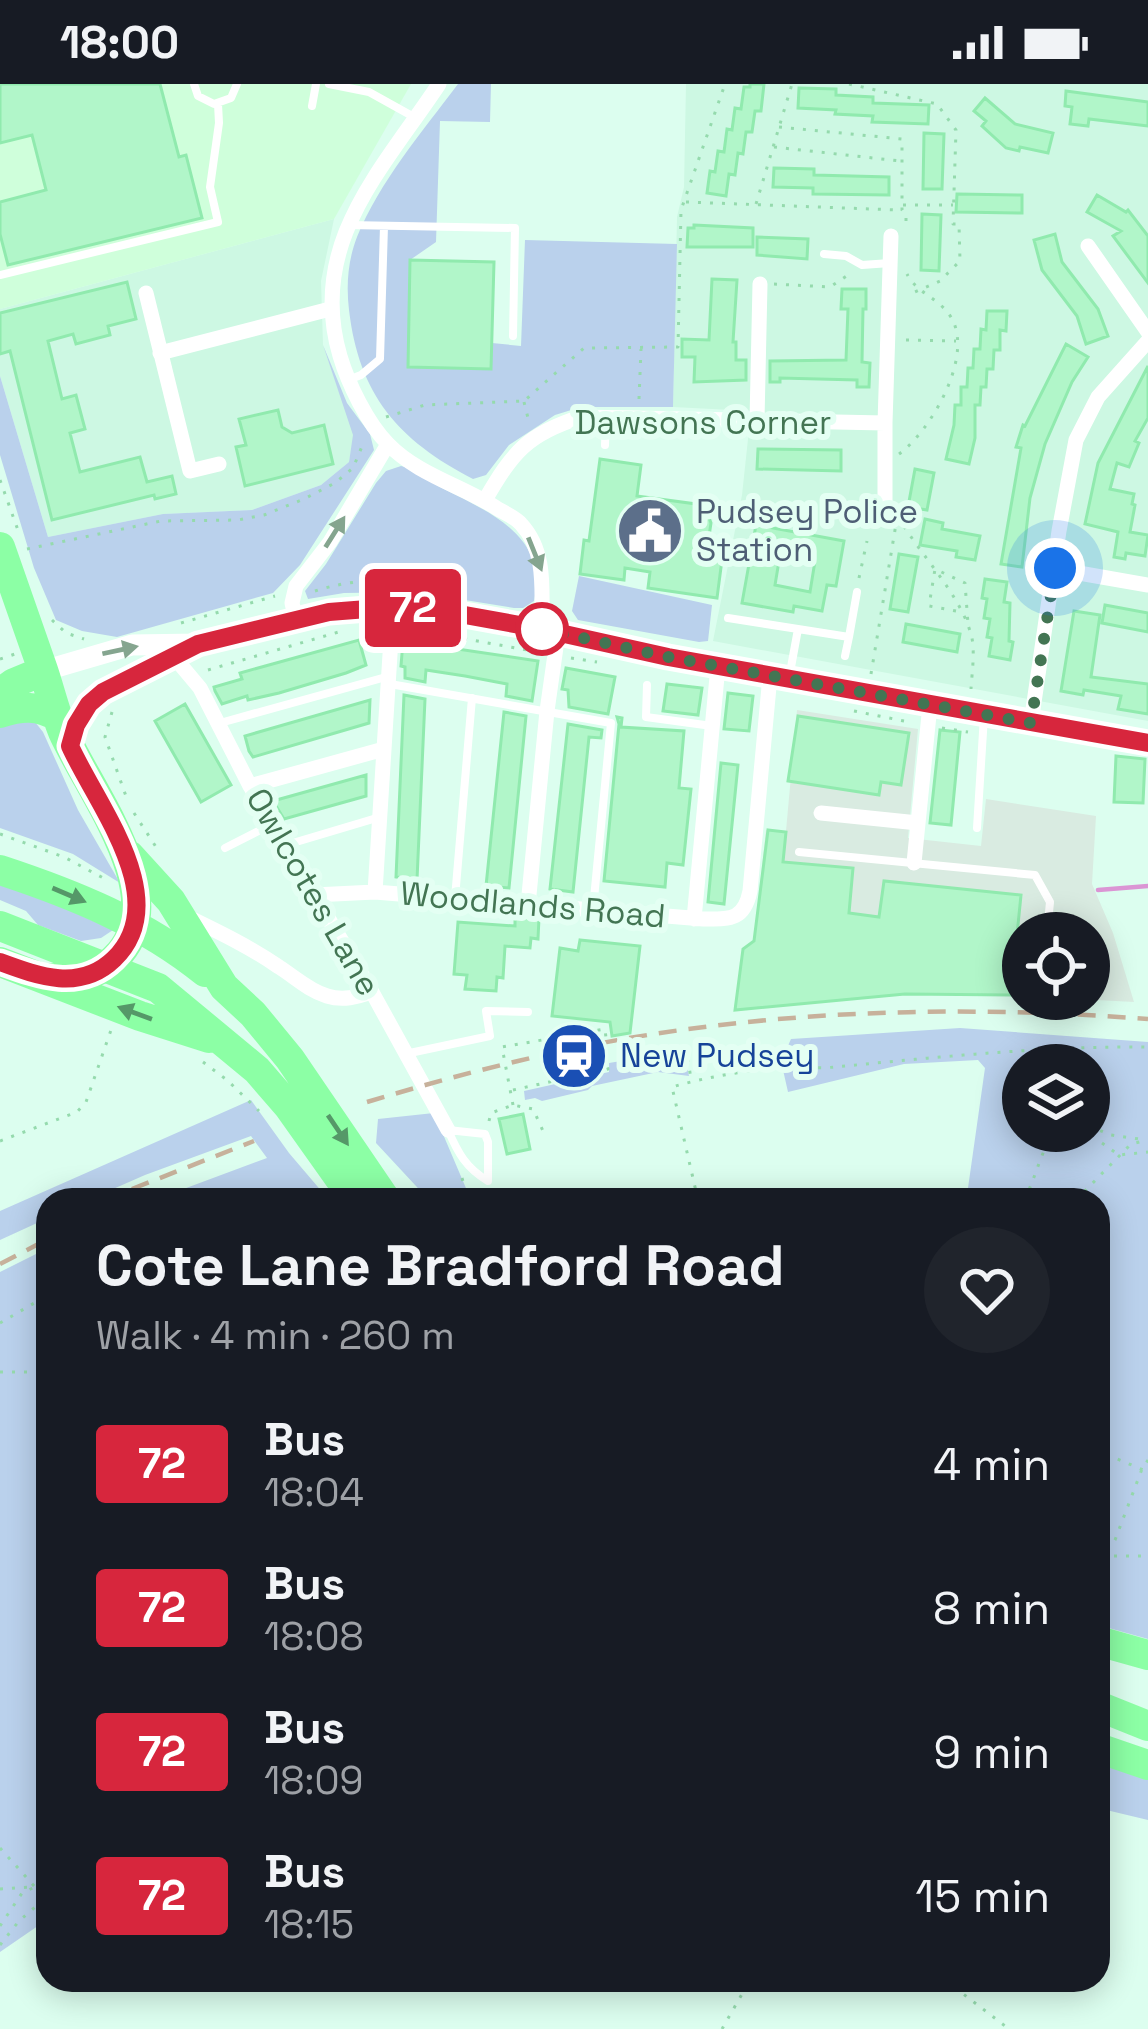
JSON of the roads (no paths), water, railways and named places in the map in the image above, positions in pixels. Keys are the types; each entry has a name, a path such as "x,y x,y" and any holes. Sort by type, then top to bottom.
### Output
{"highway":[{"path":"12,548 64,732 126,851 178,912 224,987"},
{"path":"0,693 44,670"},
{"path":"0,712 26,706 48,711 64,732"},
{"path":"44,978 73,980 91,975 123,950 135,925 136,892 126,851"},
{"path":"0,870 135,925 177,949 224,987 272,1035 378,1188"},
{"path":"0,926 158,988 257,1070 346,1188"},
{"path":"0,962 227,1044"},
{"path":"1110,1644 1148,1655"},
{"path":"1110,1711 1148,1726"},
{"path":"1110,1752 1148,1765"}],"main road":[{"path":"44,670 132,646 198,644 329,612 393,607 437,610 1148,743"},
{"path":"64,732 76,725 103,692 198,644"}],"street":[{"path":"439,84 365,189 346,225 330,288 330,309 347,381 388,444 433,476 485,500 521,524 543,571 550,631 547,711 528,905"},
{"path":"885,503 891,236"},
{"path":"1031,723 1076,440 1098,397 1148,337 1088,246"},
{"path":"757,420 760,284"},
{"path":"146,293 190,471 219,464"},
{"path":"160,353 330,309"},
{"name":"Dawsons Corner","path":"485,500 503,469 533,438 549,427 581,417 885,423"},
{"path":"296,620 292,603 296,586 330,542 388,444"},
{"path":"1055,568 1148,585"},
{"path":"375,892 393,607"},
{"name":"Owlcotes Lane","path":"173,658 190,675 220,723 250,786 448,1130"},
{"path":"694,919 718,666"},
{"name":"Woodlands Road","path":"314,895 375,892 694,919 734,918 747,906 780,677"},
{"path":"914,863 930,705"},
{"path":"250,786 384,749"},
{"path":"821,813 918,823"},
{"path":"178,912 326,996 341,999 372,992"}],"lane":[{"path":"194,84 198,96 218,104 231,98 237,84"},
{"path":"313,106 316,84"},
{"path":"328,84 360,86 416,118"},
{"path":"0,275 218,222 211,187 218,104"},
{"path":"346,225 515,227 513,336"},
{"path":"347,381 380,359 384,226"},
{"path":"824,254 846,256 862,265 890,263"},
{"path":"605,417 605,445"},
{"path":"845,656 856,592"},
{"path":"728,618 849,637"},
{"path":"780,677 798,629"},
{"path":"220,723 389,680 611,723 593,910"},
{"path":"647,685 646,717 712,726"},
{"path":"455,898 472,698"},
{"path":"977,828 978,713"},
{"path":"284,845 380,817"},
{"path":"226,848 272,824"},
{"path":"800,852 1035,875 1050,902 1049,912"},
{"path":"408,1060 490,1036 485,1010 528,1012"},
{"path":"448,1130 485,1134 488,1181 461,1158 448,1130"}],"waterway":[{"path":"1098,890 1148,886"}],"railway":[{"path":"367,1102 595,1044 752,1022 910,1012 1148,1019"},
{"path":"135,1188 254,1141"},
{"path":"0,1264 36,1245"}],"place":[{"name":"Pudsey Police Station","path":"650,531"},
{"name":"New Pudsey","path":"574,1056"}]}
